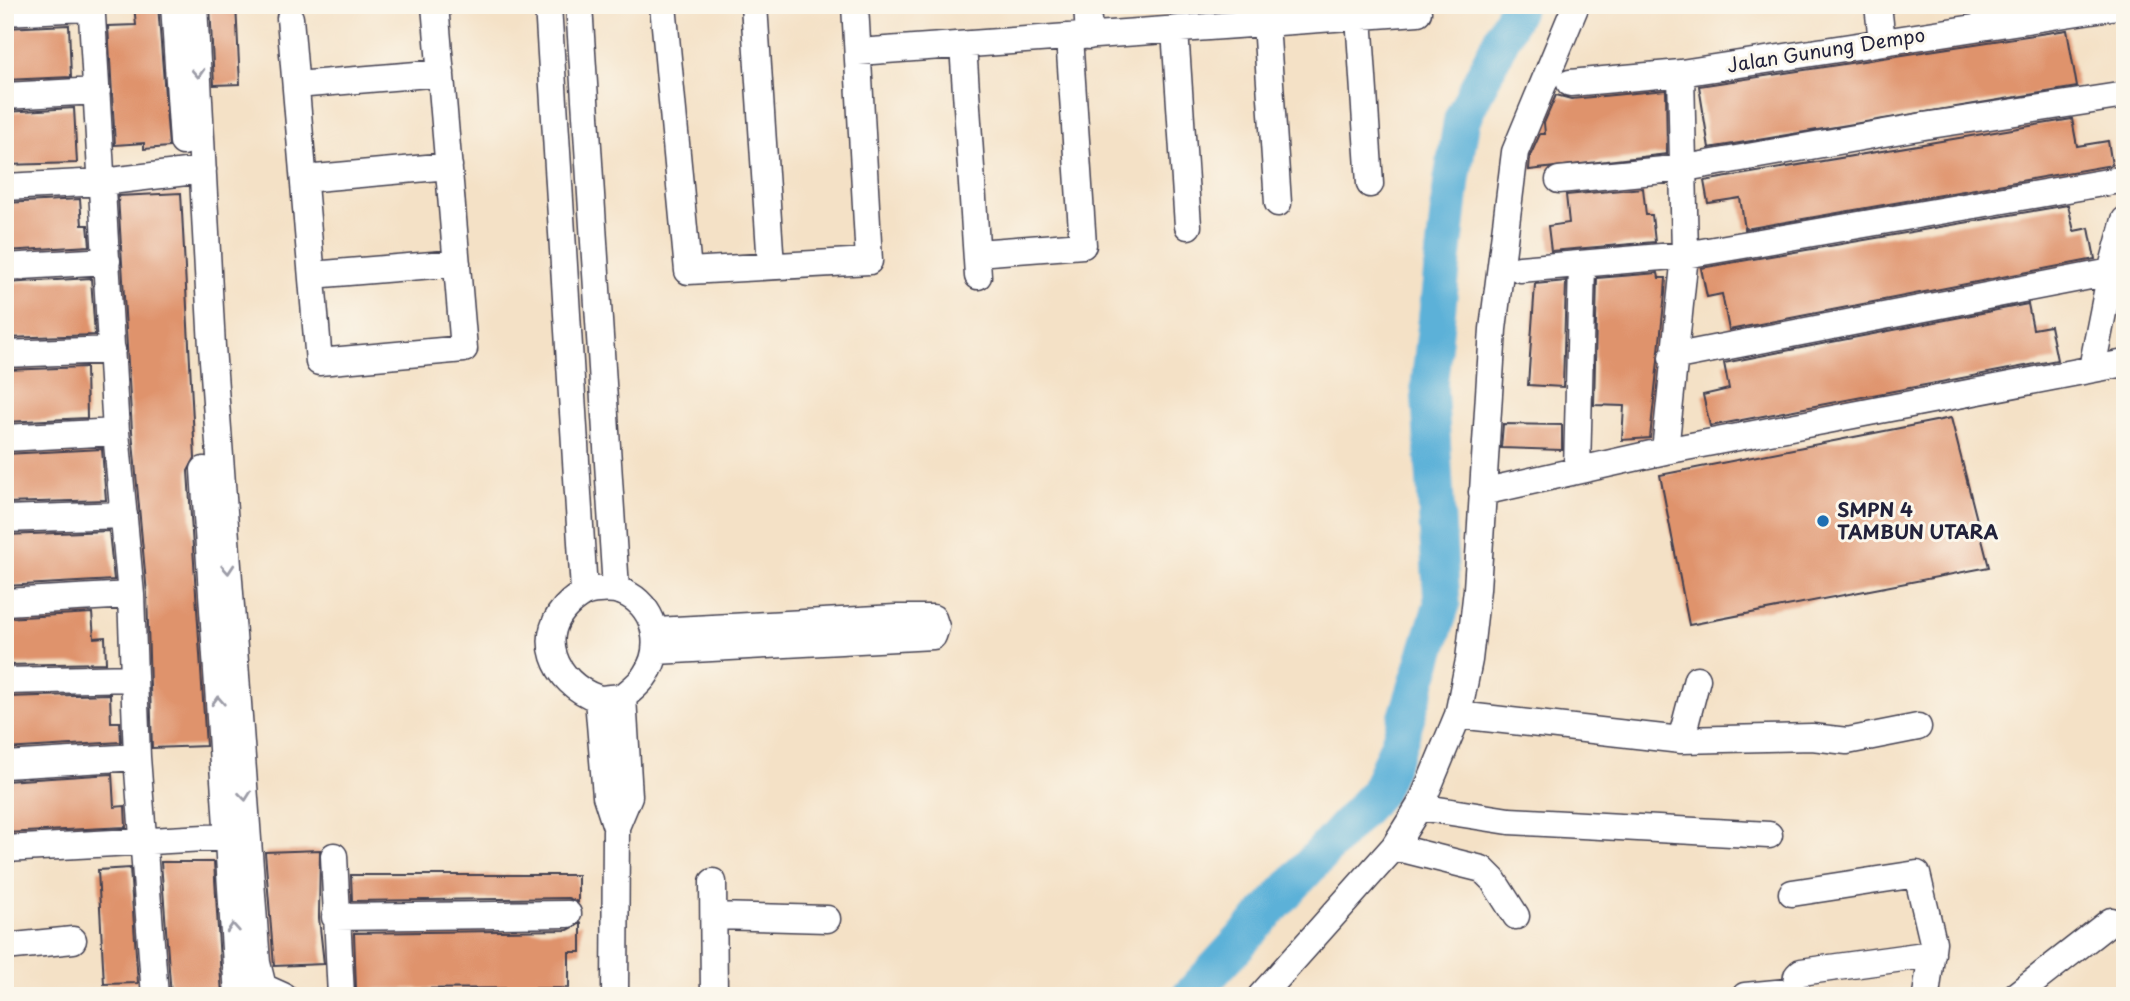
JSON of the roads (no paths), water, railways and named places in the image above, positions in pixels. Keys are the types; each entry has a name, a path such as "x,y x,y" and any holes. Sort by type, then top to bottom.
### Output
{"street":[{"path":"174,5 194,171 238,837 257,971 263,987 273,994"},
{"path":"194,5 194,171"},
{"path":"290,18 319,362 412,354 464,349 435,5"},
{"path":"548,5 584,591"},
{"path":"579,5 616,589"},
{"path":"663,5 688,271 869,261 855,5"},
{"path":"754,5 771,266"},
{"path":"963,45 978,265 1083,245 1079,36 1087,5"},
{"path":"858,52 1079,36 1189,21 1266,23 1418,12 1417,5"},
{"path":"1261,996 1394,847 1419,807 1458,715 1469,660 1475,601 1493,330 1515,152 1576,5"},
{"path":"1878,5 1881,42"},
{"name":"Jalan Gunung Dempo","path":"1570,83 1681,73 1992,23 2124,5"},
{"path":"5,12 88,8 92,16 116,432 131,595 137,757 146,842 155,996"},
{"path":"1359,16 1370,184"},
{"path":"1188,226 1189,21"},
{"path":"1266,23 1278,203"},
{"path":"296,85 441,73"},
{"path":"1665,451 1672,357 1685,255 1681,73"},
{"path":"5,96 97,91"},
{"path":"1559,180 1685,168 1924,126 2125,95"},
{"path":"304,179 449,166"},
{"path":"5,187 102,182 194,171"},
{"path":"1520,269 1685,255 2125,179"},
{"path":"2092,368 2111,272 2125,220"},
{"path":"5,267 107,261"},
{"path":"312,275 457,262"},
{"path":"1577,470 1582,264"},
{"path":"1672,357 2111,272"},
{"path":"5,354 112,350"},
{"path":"1482,492 1665,451 2125,363"},
{"path":"5,438 116,432"},
{"path":"5,519 124,515"},
{"path":"616,589 631,596 645,608 656,641 646,675 611,698 570,681 555,660 550,637 559,613 584,591 616,589"},
{"path":"5,602 131,595"},
{"path":"896,618 933,618 936,627 933,636 656,641 896,618"},
{"path":"5,681 134,678"},
{"path":"1681,740 1697,679"},
{"path":"611,698 606,796 615,827 615,996"},
{"path":"1458,715 1681,740 1812,737 1847,741 1917,727"},
{"path":"5,765 137,757"},
{"path":"1419,807 1510,821 1769,835"},
{"path":"5,849 238,837"},
{"path":"238,837 238,996"},
{"path":"1394,847 1482,869 1493,880 1516,916"},
{"path":"334,856 341,996"},
{"path":"1793,893 1916,873 1928,911 1932,954 1926,996"},
{"path":"713,882 714,996"},
{"path":"335,917 568,914"},
{"path":"715,916 827,919"},
{"path":"2015,996 2112,921"},
{"path":"5,947 73,940"},
{"path":"1745,996 1796,993 1797,976 1801,972 1932,954"}],"waterway":[{"path":"1190,996 1378,792 1399,742 1442,604 1429,386 1452,179 1462,119 1518,5"}],"place":[{"name":"SMPN 4 TAMBUN UTARA","path":"1823,521"}]}
